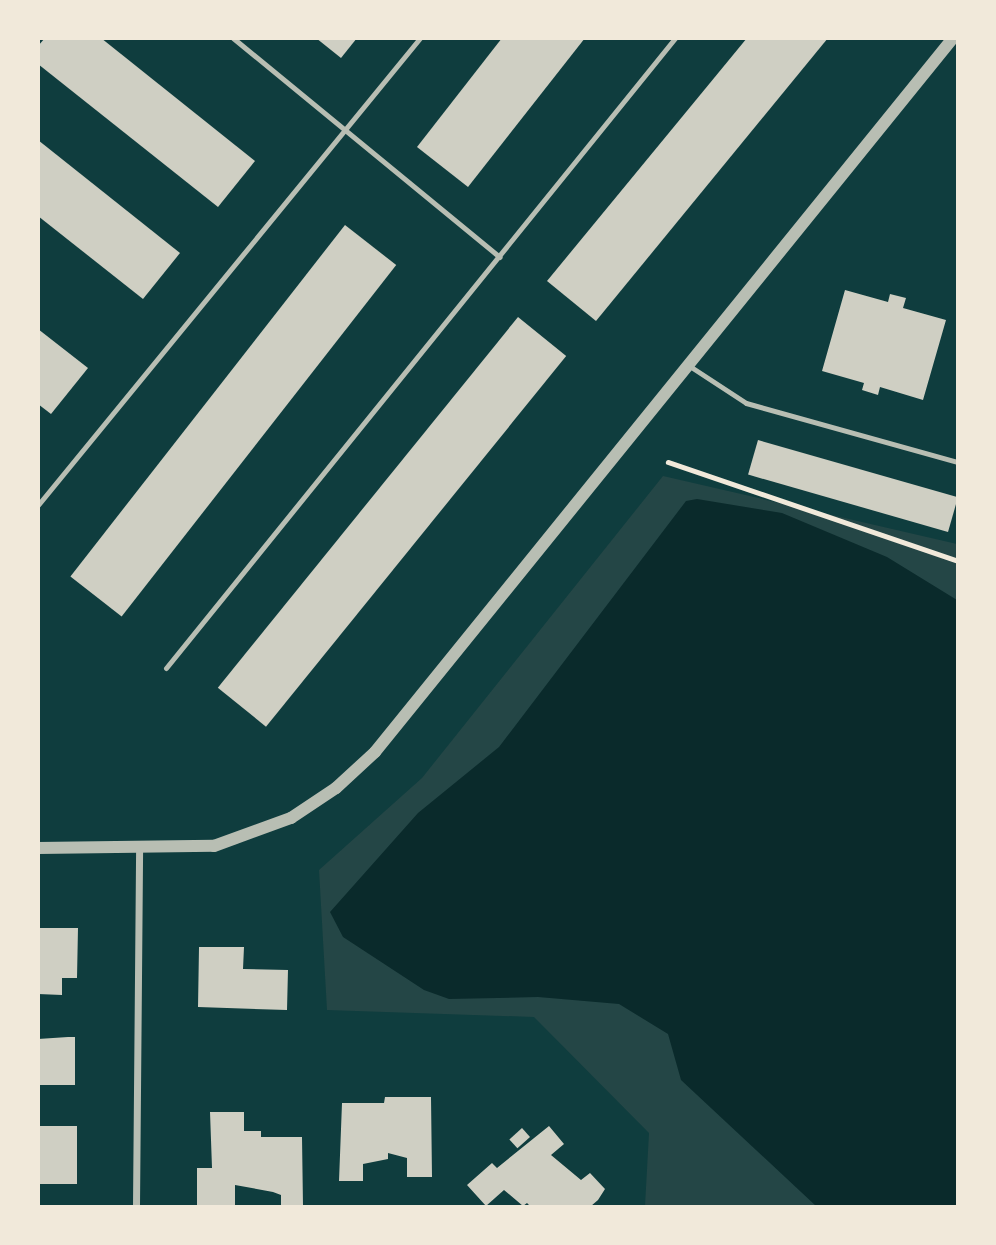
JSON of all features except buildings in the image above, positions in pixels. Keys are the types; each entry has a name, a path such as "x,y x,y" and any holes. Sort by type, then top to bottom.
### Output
{"street":[{"path":"38,848 139,849 214,846 251,836 291,818 336,788 375,752 953,38"},
{"path":"136,1206 139,849"}],"lane":[{"path":"233,38 500,257"},
{"path":"38,505 420,38"},
{"path":"166,668 676,38"},
{"path":"688,365 746,403 957,462"}],"path":[{"path":"668,462 957,561"}],"shaded area":[{"path":"663,476 957,544 957,1206 645,1206 649,1133 534,1017 327,1010 319,870 422,778"},
{"path":"697,499 782,513 887,557 957,600 957,1206 816,1206 681,1080 668,1034 619,1004 538,997 449,999 424,990 343,937 330,912 418,813 499,747 686,501"}]}
